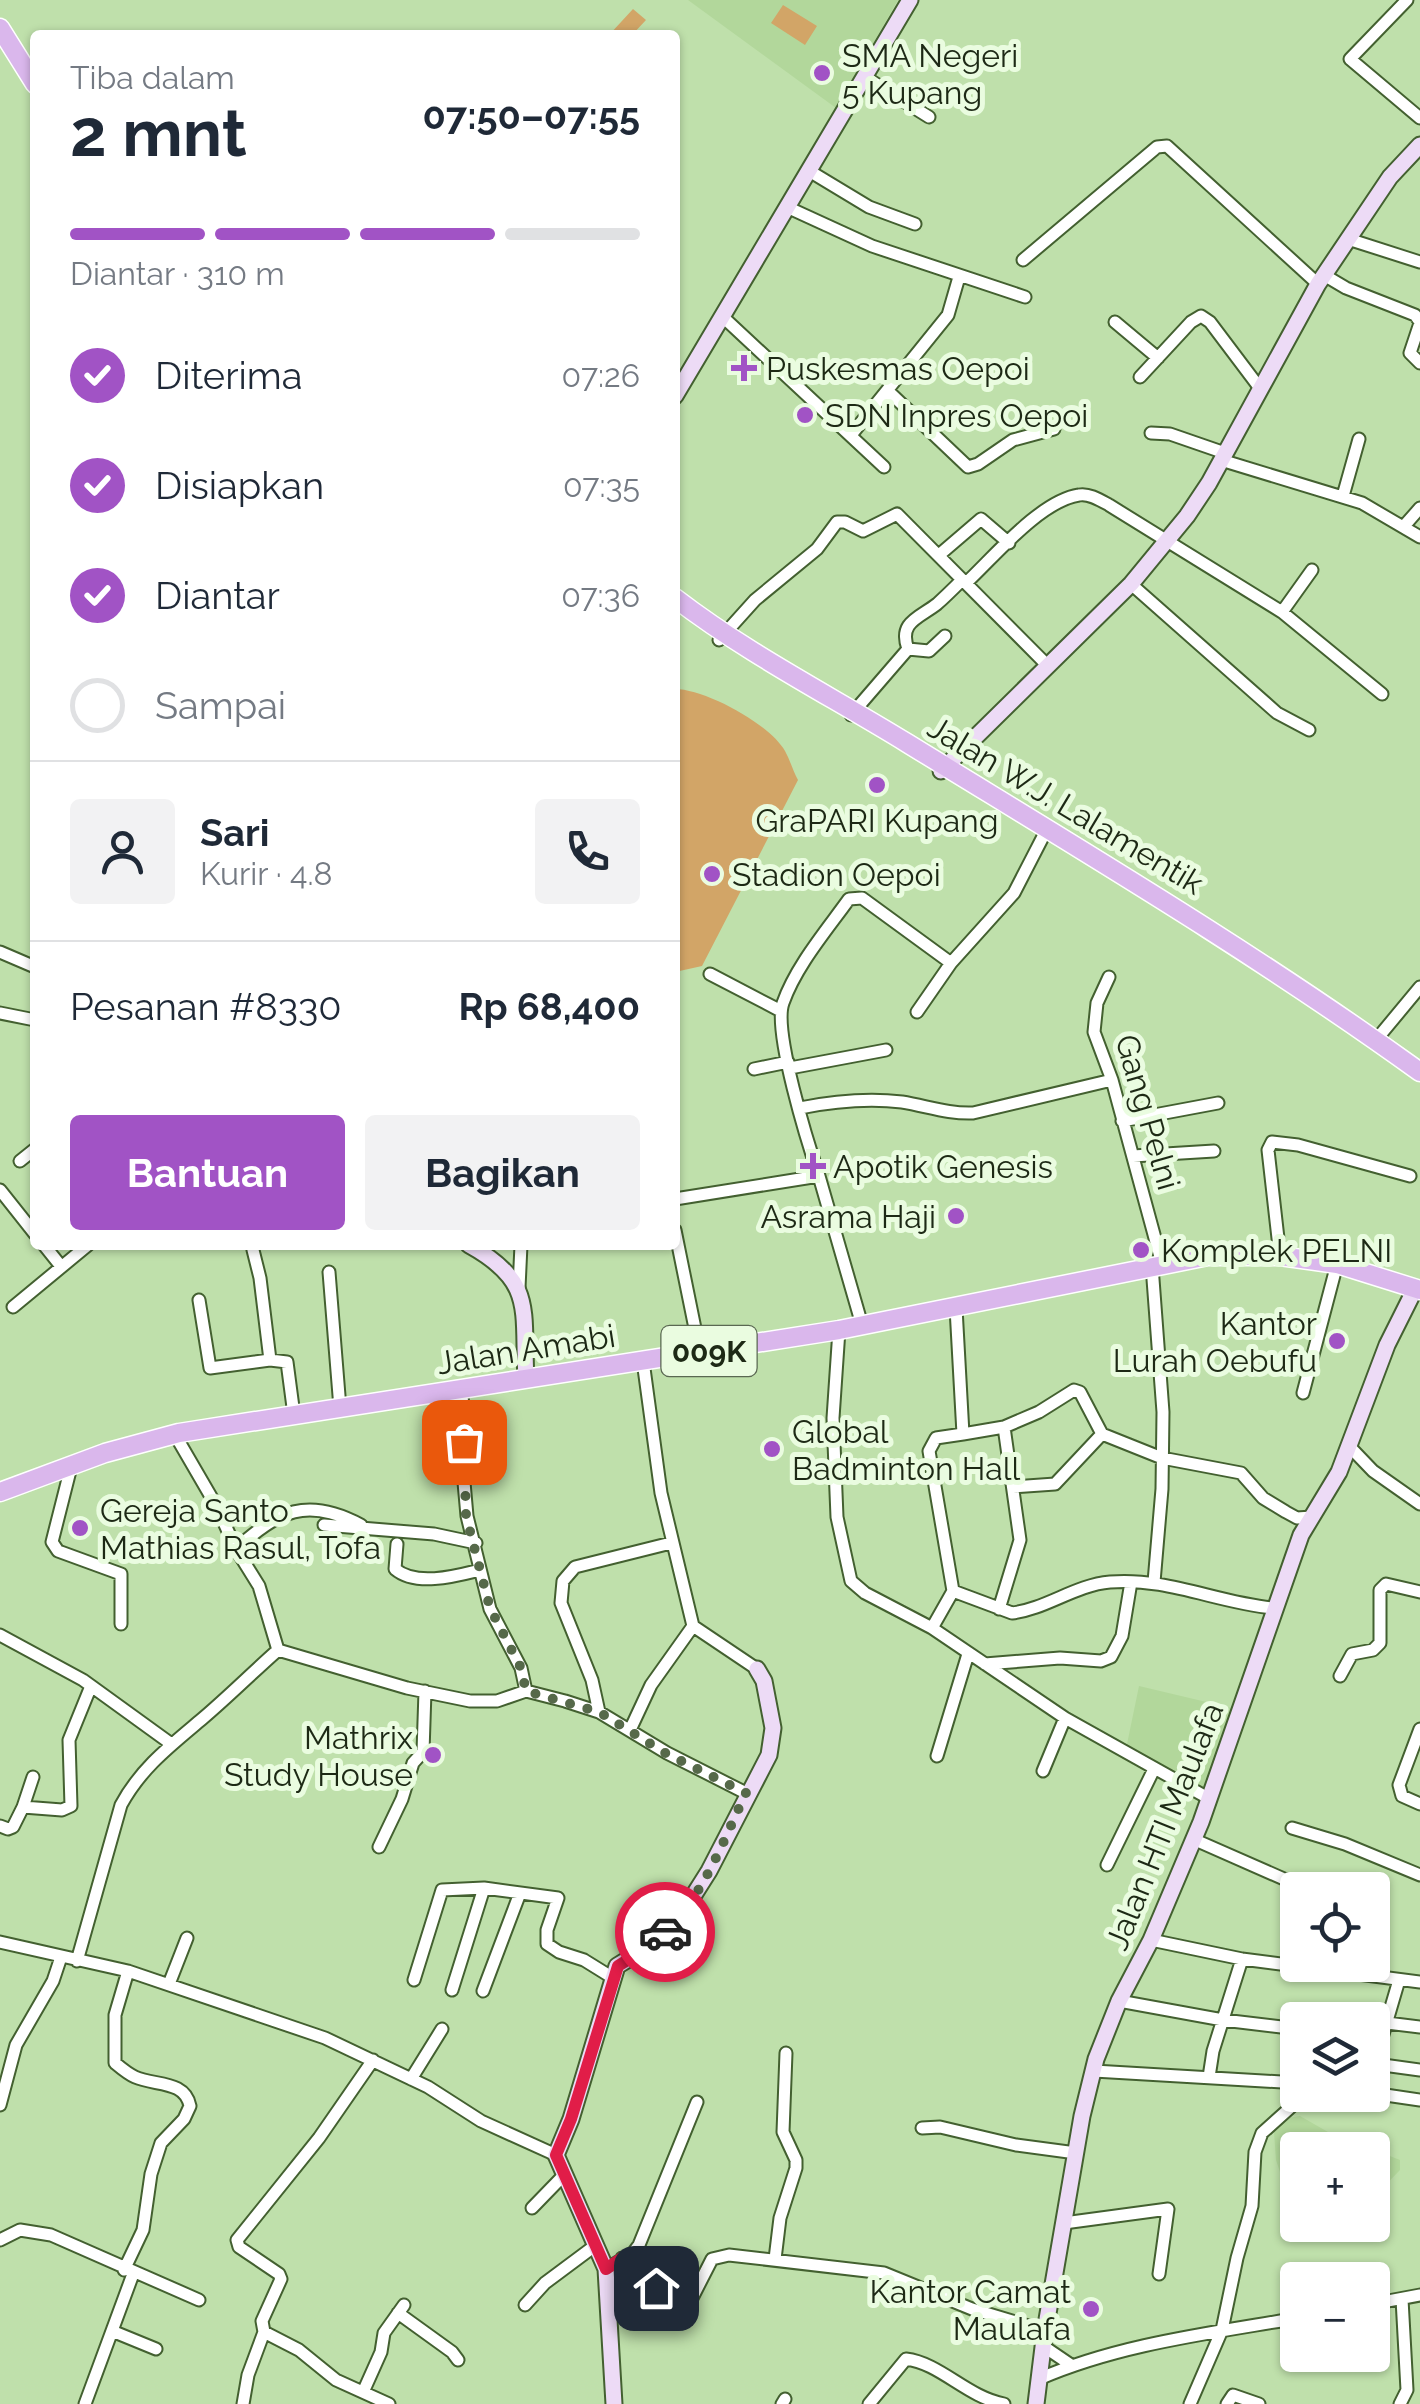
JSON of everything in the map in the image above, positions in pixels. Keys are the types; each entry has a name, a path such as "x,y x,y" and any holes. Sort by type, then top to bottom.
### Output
{"main road":[{"path":"0,28 30,76"},
{"path":"0,40 30,87"},
{"path":"680,602 721,637"},
{"path":"680,611 1046,830 1420,1075"},
{"name":"Jalan W.J. Lalamentik","path":"1046,830 1199,921 1376,1040 1420,1075"},
{"name":"Jalan Amabi","path":"0,1492 105,1453 174,1434 862,1326 1157,1265 1229,1254 1337,1264 1417,1290"}],"street":[{"path":"680,388 910,0"},
{"path":"1407,0 1350,59 1420,118"},
{"path":"865,77 929,116"},
{"path":"949,773 1130,584 1187,516 1321,279 1396,168 1420,144"},
{"path":"1023,260 1157,147 1167,146 1321,279 1415,315 1420,323 1410,353 1420,363"},
{"path":"810,172 869,207 915,224"},
{"path":"789,208 872,246 1024,297"},
{"path":"1348,238 1420,262"},
{"path":"852,436 948,315 958,277"},
{"path":"1140,377 1200,316 1210,322 1259,386"},
{"path":"722,317 884,467"},
{"path":"1115,322 1158,358"},
{"path":"888,391 964,464 978,464 1013,440 1054,428"},
{"path":"1151,433 1170,434 1343,496 1420,536"},
{"path":"1343,496 1359,439"},
{"path":"908,649 904,633 909,622 936,605 1040,515 1080,494 1109,504 1282,612 1382,694"},
{"path":"1405,525 1420,508"},
{"path":"721,637 755,600 817,549 837,522 863,530 897,514 1048,666"},
{"path":"939,555 982,519 1009,543"},
{"path":"1282,612 1312,570"},
{"path":"1130,584 1278,714 1309,730"},
{"path":"908,649 930,652 944,636"},
{"path":"852,714 908,649"},
{"path":"917,1012 951,963 1014,893 1046,830"},
{"path":"862,1326 800,1108 780,1029 781,1011 811,954 855,897 862,898 951,963"},
{"path":"0,952 30,965"},
{"path":"710,974 781,1011"},
{"name":"Gang Pelni","path":"1109,977 1094,1018 1094,1032 1133,1156 1157,1265 1163,1412 1154,1582"},
{"path":"1376,1040 1420,987"},
{"path":"0,1012 30,1019"},
{"path":"754,1069 886,1050"},
{"path":"800,1108 853,1098 907,1103 950,1114 973,1114 1112,1080"},
{"path":"1122,1122 1218,1103"},
{"path":"1280,1256 1268,1150 1272,1142 1298,1144 1410,1176"},
{"path":"1133,1156 1214,1151"},
{"path":"20,1161 30,1153"},
{"path":"680,1199 819,1176"},
{"path":"0,1190 30,1228"},
{"path":"48,1250 60,1265"},
{"path":"13,1307 81,1250"},
{"path":"254,1250 270,1360"},
{"path":"477,1250 502,1265 519,1288"},
{"path":"521,1250 519,1288 526,1379"},
{"path":"679,1250 700,1353"},
{"path":"1303,1393 1337,1264"},
{"path":"330,1272 340,1408"},
{"name":"Jalan HTI Maulafa","path":"1036,2404 1086,2094 1094,2070 1119,2001 1151,1940 1193,1839 1254,1677 1273,1608 1301,1535 1350,1447 1387,1345 1417,1290"},
{"path":"199,1300 210,1368 270,1360 287,1362 294,1415"},
{"path":"956,1308 963,1434"},
{"path":"838,1330 834,1386 836,1517 848,1575 865,1593 932,1628 1065,1718 1208,1798"},
{"path":"630,1730 651,1685 692,1626 686,1588 671,1543 643,1360"},
{"path":"461,1389 466,1516 490,1608 521,1668 526,1691"},
{"path":"932,1628 952,1591 929,1451 936,1438 1004,1427 1039,1412 1074,1390 1080,1392 1102,1434 1162,1458 1241,1473 1264,1498 1286,1512 1298,1518 1312,1517"},
{"path":"998,1609 1020,1540 1004,1427"},
{"path":"174,1434 259,1586 278,1650"},
{"path":"1013,1486 1055,1484 1102,1434"},
{"path":"1350,1447 1372,1472 1420,1504"},
{"path":"71,1468 52,1542 58,1551 121,1574 121,1624"},
{"path":"236,1548 250,1534 300,1508 336,1513 369,1530"},
{"path":"324,1525 434,1534 476,1543"},
{"path":"599,1712 592,1680 561,1603 560,1587 576,1566 671,1543"},
{"path":"398,1544 395,1570 401,1575 434,1578 480,1570"},
{"path":"985,1664 1111,1658 1122,1636 1131,1582"},
{"path":"952,1591 998,1609 1020,1612 1078,1588 1154,1582 1273,1608"},
{"path":"1340,1676 1352,1654 1373,1650 1380,1643 1380,1590 1386,1584 1420,1592"},
{"path":"556,2155 571,2119 618,1966 648,1947 678,1920 709,1871 768,1755 772,1728 764,1681 757,1669 692,1626"},
{"path":"0,1635 91,1686 170,1743"},
{"path":"278,1650 425,1692 481,1702 526,1691 599,1712 667,1754 746,1793"},
{"path":"77,1961 121,1805 140,1775 170,1743 278,1650"},
{"path":"938,1756 968,1654"},
{"path":"23,1807 62,1810 71,1806 69,1740 91,1686"},
{"path":"379,1848 402,1799 413,1763 423,1752 425,1692"},
{"path":"1043,1771 1065,1718"},
{"path":"1420,1729 1399,1785 1402,1796 1420,1804"},
{"path":"1107,1865 1154,1769"},
{"path":"0,1826 8,1830 12,1827 33,1777"},
{"path":"1292,1828 1345,1844 1420,1875"},
{"path":"1193,1839 1280,1877"},
{"path":"414,1980 442,1890 484,1888 558,1898 547,1944 613,1978"},
{"path":"452,1990 484,1888"},
{"path":"483,1991 520,1893"},
{"path":"170,1984 188,1938"},
{"path":"1151,1940 1242,1960 1420,1982"},
{"path":"0,1942 128,1971 326,2038 410,2079 481,2121 556,2155 606,2269 614,2404"},
{"path":"0,2105 16,2045 53,1981 60,1957"},
{"path":"1209,2077 1242,1960"},
{"path":"85,2404 143,2230 151,2174 161,2143 184,2119 190,2106 185,2093 131,2076 115,2062 116,2015 128,1971"},
{"path":"1390,2012 1399,1980"},
{"path":"1119,2001 1280,2027"},
{"path":"1390,2022 1420,2027"},
{"path":"410,2079 442,2029"},
{"path":"775,2259 780,2218 796,2168 783,2132 786,2053"},
{"path":"243,2404 248,2375 264,2332 262,2321 281,2279 238,2247 237,2240 319,2138 373,2060"},
{"path":"1390,2069 1420,2070"},
{"path":"1094,2070 1280,2082"},
{"path":"1390,2096 1420,2100"},
{"path":"606,2269 639,2245 697,2102"},
{"path":"1190,2404 1222,2330 1236,2258 1256,2189 1252,2173 1255,2152 1262,2133 1286,2112"},
{"path":"922,2128 940,2127 1016,2145 1076,2152"},
{"path":"532,2208 564,2175"},
{"path":"1064,2223 1168,2210 1160,2274"},
{"path":"0,2240 20,2230 51,2235 199,2300"},
{"path":"525,2305 545,2282 596,2245"},
{"path":"622,2258 656,2288 687,2303 712,2259 729,2255 884,2272 1044,2339 1071,2365"},
{"path":"1390,2301 1420,2295"},
{"path":"1400,2404 1406,2390 1402,2299"},
{"path":"364,2390 381,2352 384,2333 401,2309 458,2360"},
{"path":"1039,2379 1071,2365 1222,2330 1280,2321"},
{"path":"112,2331 156,2349"},
{"path":"264,2332 298,2350 336,2380 389,2404"},
{"path":"869,2404 906,2359 924,2364 961,2388 1004,2404"},
{"path":"1406,2390 1420,2385"},
{"path":"1227,2404 1233,2395 1258,2404"}],"shaded area":[{"name":"SMA Negeri 5 Kupang","path":"688,0 898,0 836,108"},
{"path":"783,5 817,26 805,45 771,23"},
{"path":"633,9 646,20 637,30 614,30"},
{"name":"Stadion Oepoi","path":"680,690 719,701 766,730 785,751 798,780 702,966 680,971"},
{"path":"1139,1686 1240,1710 1210,1789 1193,1786 1126,1749"},
{"path":"1300,2116 1328,2132 1280,2132 1280,2172 1274,2132 1288,2118"},
{"path":"1390,2156 1400,2160 1400,2170 1390,2180"}],"way so far":[{"path":"464,1442 466,1516 490,1608 521,1668 526,1691 599,1712 667,1754 746,1793 709,1871 678,1920 665,1932"}],"place":[{"name":"SMA Negeri 5 Kupang","path":"822,73"},
{"name":"Puskesmas Oepoi","path":"744,368"},
{"name":"SDN Inpres Oepoi","path":"805,415"},
{"name":"GraPARI Kupang","path":"877,785"},
{"name":"Stadion Oepoi","path":"712,874"},
{"name":"Apotik Genesis","path":"813,1166"},
{"name":"Asrama Haji","path":"956,1216"},
{"name":"Komplek PELNI","path":"1141,1250"},
{"name":"Kantor Lurah Oebufu","path":"1337,1341"},
{"name":"Global Badminton Hall","path":"772,1449"},
{"name":"Gereja Santo Mathias Rasul, Tofa","path":"80,1528"},
{"name":"Mathrix Study House","path":"433,1755"},
{"name":"Kantor Camat Maulafa","path":"1091,2309"}],"route":[{"path":"656,2288 622,2258 606,2269 556,2155 571,2119 618,1966 665,1932"}]}
